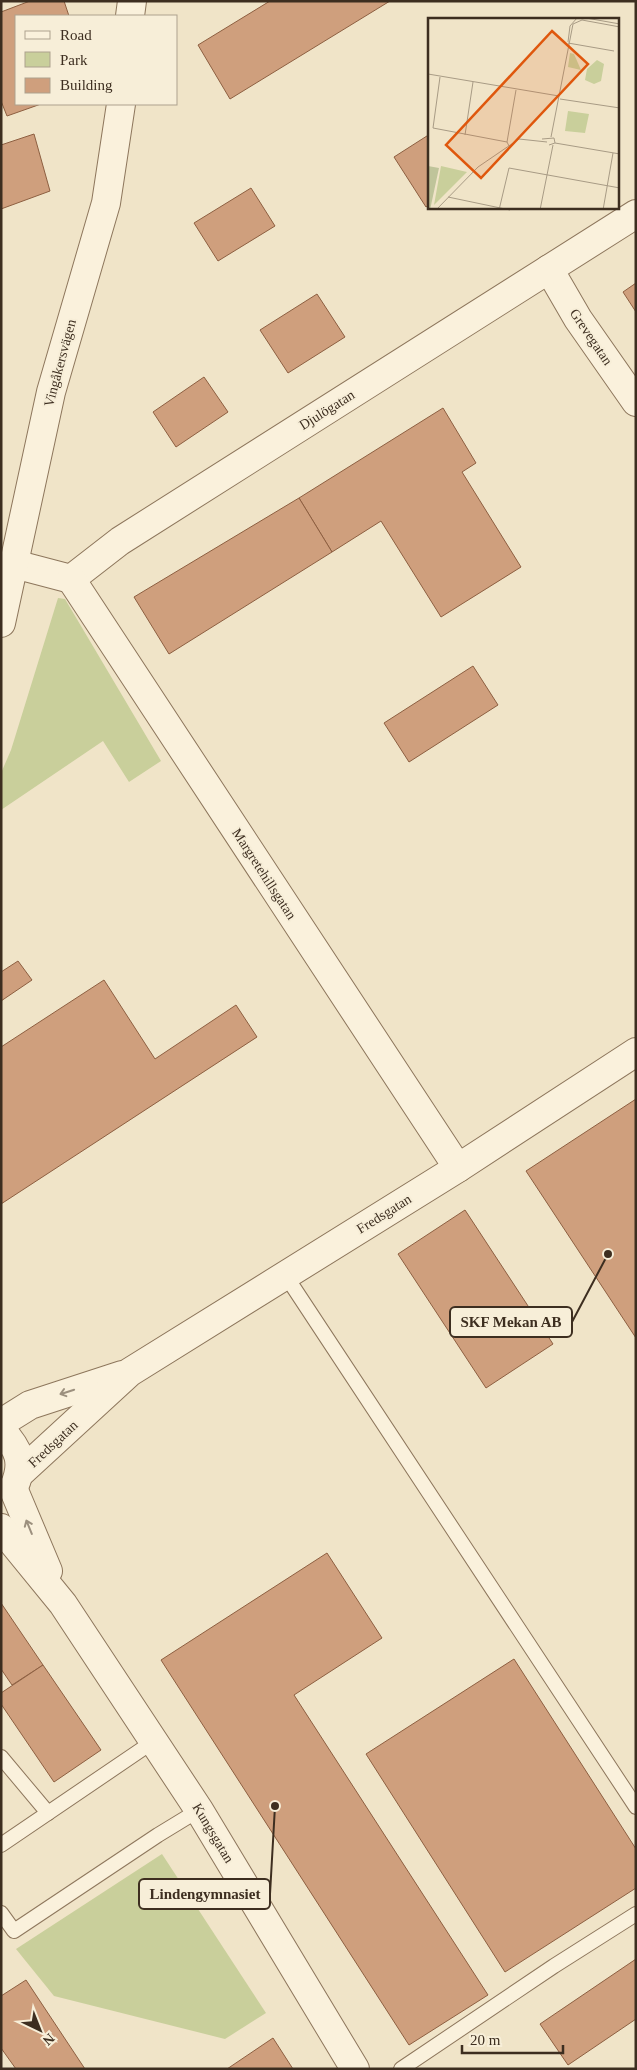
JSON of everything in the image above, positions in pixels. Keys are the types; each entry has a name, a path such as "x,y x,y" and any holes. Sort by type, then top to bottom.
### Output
{"street":[{"path":"130,15 132,1"},
{"name":"Vingåkersvägen","path":"1,623 51,392 106,203 121,105"},
{"name":"Djulögatan","path":"72,579 120,541 636,214"},
{"name":"Grevegatan","path":"549,269 578,318 636,402"},
{"path":"14,564 72,579"},
{"name":"Margretehillsgatan","path":"72,579 458,1168"},
{"name":"Fredsgatan","path":"11,1487 130,1372 458,1168 636,1052"},
{"name":"Fredsgatan","path":"1,1423 30,1405 130,1372"},
{"name":"Kungsgatan","path":"1,1430 14,1443 20,1460 11,1487 62,1604"},
{"name":"Kungsgatan","path":"1,1528 62,1604 154,1741 199,1810 355,2069"}],"lane":[{"path":"286,1276 636,1807"},
{"path":"1,1845 154,1741"},
{"path":"1,1757 48,1813"},
{"path":"1,1913 14,1931 158,1835 199,1810"},
{"path":"400,2069 554,1966 636,1914"}],"green space":[{"path":"58,598 65,599 161,761 129,782 103,741 1,810 1,773 11,750"},
{"path":"162,1854 266,2013 225,2039 54,1996 16,1949"}],"building":[{"path":"30,1 64,1 69,15 15,15 15,105 38,105 7,116 1,101 1,12"},
{"path":"270,1 390,1 230,99 198,45"},
{"path":"34,134 50,191 1,209 1,145"},
{"path":"428,135 428,206 426,207 394,157"},
{"path":"251,188 275,226 218,261 194,223"},
{"path":"636,283 636,312 623,292"},
{"path":"317,294 345,337 288,373 260,330"},
{"path":"204,377 228,412 176,447 153,412"},
{"path":"443,408 476,463 462,472 521,567 441,617 381,521 332,552 299,498"},
{"path":"299,498 332,552 169,654 134,597"},
{"path":"473,666 498,705 409,762 384,723"},
{"path":"18,961 32,980 1,1001 1,972"},
{"path":"104,980 155,1059 236,1005 257,1037 1,1204 1,1047"},
{"path":"636,1099 636,1338 526,1171"},
{"path":"465,1210 553,1344 486,1388 398,1254"},
{"path":"327,1553 382,1638 294,1695 488,1995 409,2045 161,1660"},
{"path":"1,1603 43,1665 12,1685 1,1669"},
{"path":"514,1659 636,1849 636,1888 505,1972 366,1754"},
{"path":"43,1665 101,1750 54,1782 1,1704 1,1693"},
{"path":"636,1959 636,2019 568,2065 540,2024"},
{"path":"26,1980 85,2069 16,2069 1,2048 1,1996"},
{"path":"273,2038 293,2069 227,2069"}],"place":[{"name":"SKF Mekan AB","path":"608,1254"},
{"name":"Lindengymnasiet","path":"275,1806"}]}
